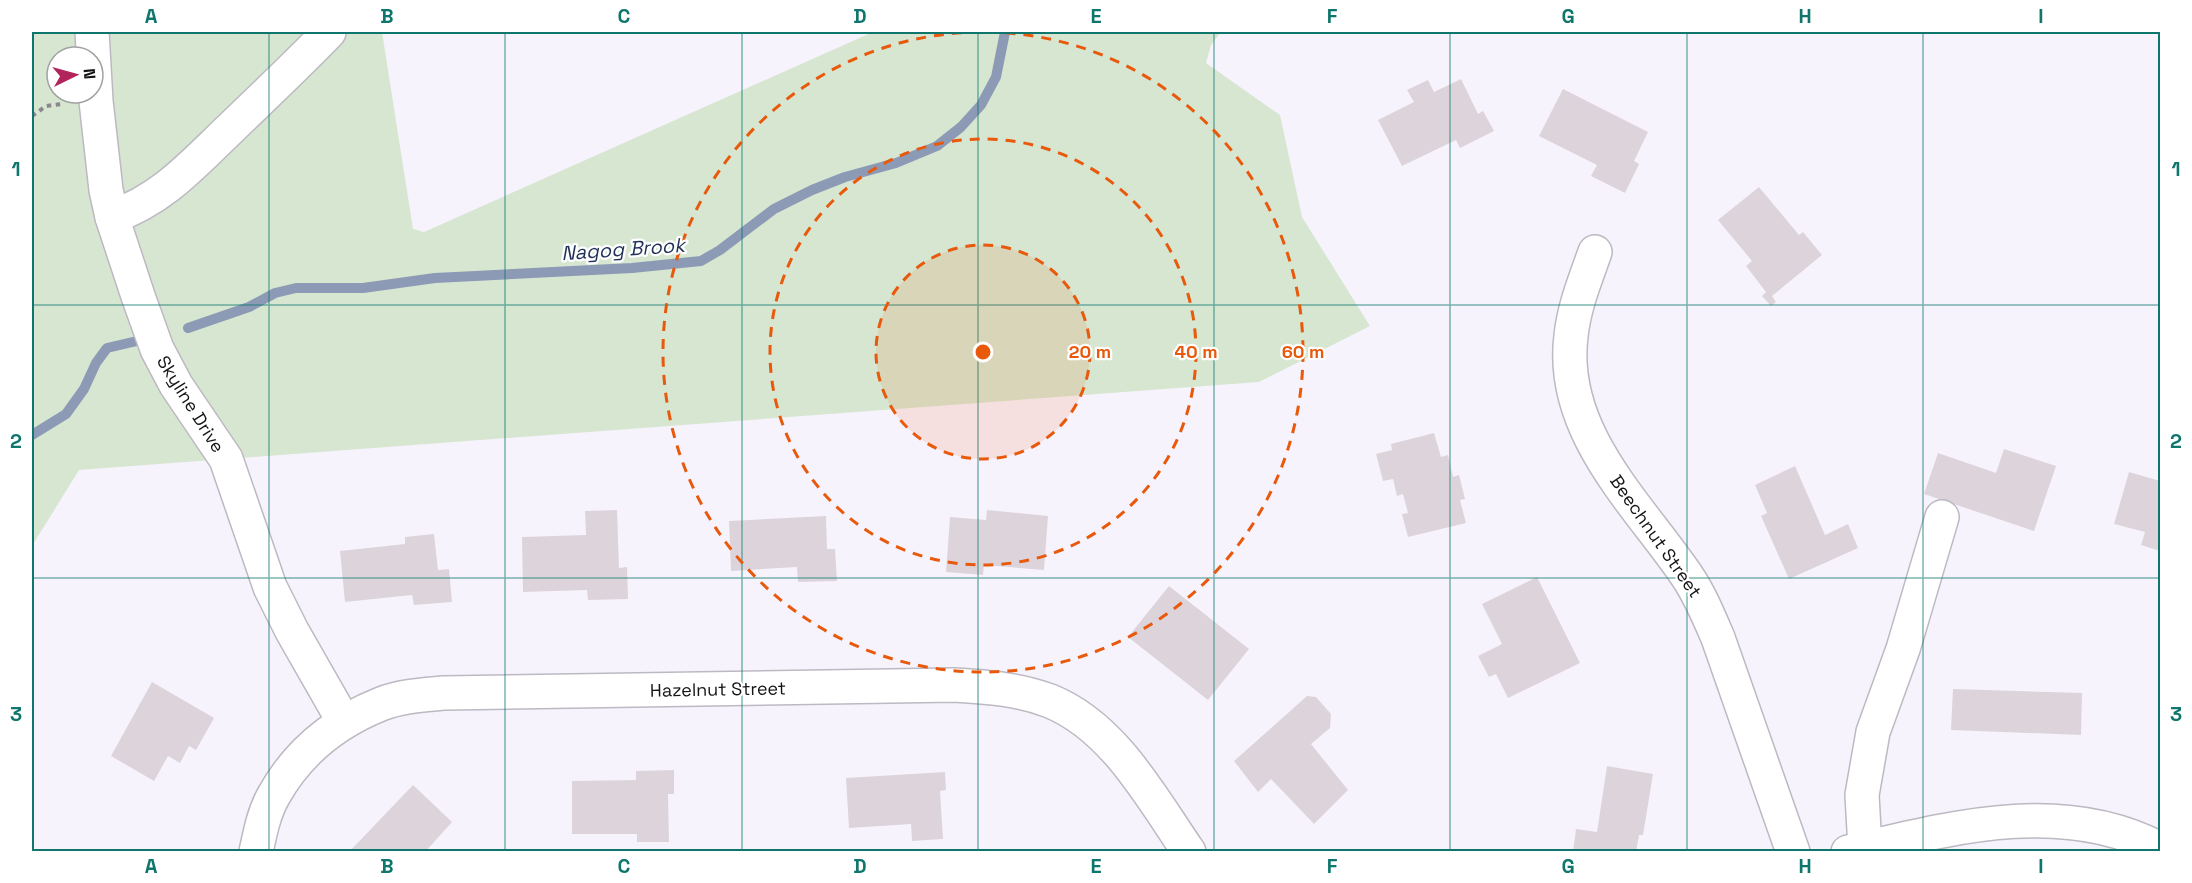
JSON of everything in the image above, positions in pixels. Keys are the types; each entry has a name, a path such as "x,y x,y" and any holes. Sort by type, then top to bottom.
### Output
{"street":[{"name":"Skyline Drive","path":"92,32 101,154 112,217 157,349 176,385 226,459 270,587 292,632 344,722"},
{"path":"112,217 135,209 173,183 329,32"},
{"name":"Beechnut Street","path":"1595,252 1576,307 1570,337 1570,364 1574,391 1583,421 1614,478 1689,578 1704,606 1718,638 1793,852"},
{"path":"1942,517 1903,649 1873,732 1862,795 1857,850 1965,826 2047,821 2097,827 2123,834 2160,849"},
{"name":"Hazelnut Street","path":"256,852 262,825 273,795 308,750 328,732 344,722 381,704 409,696 444,693 954,685 1009,690 1050,701 1077,716 1119,753 1189,852"}],"green space":[{"path":"32,32 382,32 413,229 424,232 873,32 1221,32 1211,45 1206,63 1280,115 1302,217 1370,326 1259,382 79,470 32,546"}],"building":[{"path":"1461,79 1478,114 1483,111 1494,131 1460,148 1456,140 1402,166 1378,120 1414,102 1407,90 1428,80 1434,92"},
{"path":"1563,89 1648,132 1634,161 1639,164 1625,193 1591,176 1597,165 1539,136"},
{"path":"1759,187 1799,235 1803,232 1822,255 1772,296 1776,302 1771,306 1762,296 1766,292 1746,266 1752,261 1718,220"},
{"path":"1434,433 1441,457 1448,455 1453,477 1459,475 1465,499 1460,500 1466,523 1408,537 1402,514 1408,513 1403,494 1397,496 1393,479 1383,481 1376,454 1392,450 1391,444"},
{"path":"2004,449 2056,466 2034,531 1924,494 1938,453 1996,473"},
{"path":"1795,466 1825,535 1848,524 1858,548 1789,579 1761,516 1767,513 1755,485"},
{"path":"2129,472 2160,481 2160,551 2141,545 2145,532 2114,524"},
{"path":"617,510 619,568 627,567 628,599 588,600 587,590 523,592 522,537 586,535 585,511"},
{"path":"987,510 1048,516 1044,570 984,565 983,575 946,572 950,517 986,520"},
{"path":"826,516 827,549 835,549 837,581 798,582 797,567 731,571 729,521"},
{"path":"434,534 438,570 449,569 452,602 414,605 412,595 345,602 340,551 405,544 405,537"},
{"path":"1537,577 1580,663 1508,698 1496,674 1489,677 1478,656 1502,644 1482,604"},
{"path":"1169,586 1249,649 1208,700 1128,637"},
{"path":"152,682 214,718 196,750 189,746 180,763 168,756 154,781 111,756"},
{"path":"1953,689 2082,693 2081,735 1951,730"},
{"path":"1307,696 1316,697 1331,714 1330,728 1311,744 1348,790 1314,824 1271,779 1258,792 1234,761"},
{"path":"1607,766 1653,774 1643,835 1639,835 1636,852 1573,852 1576,829 1597,832"},
{"path":"674,770 674,794 668,794 669,842 637,842 637,834 572,834 572,781 636,780 636,771"},
{"path":"945,772 946,790 940,791 943,839 912,841 911,824 849,828 846,778"},
{"path":"413,785 452,822 425,852 349,852"}],"waterway":[{"name":"Nagog Brook","path":"188,328 249,307 275,293 296,288 363,288 435,278 632,268 701,261 720,250 774,209 812,190 845,177 896,163 937,146 961,127 981,105 996,77 1005,32"},
{"name":"Nagog Brook","path":"32,435 66,414 84,389 96,363 107,348 137,341"}]}
